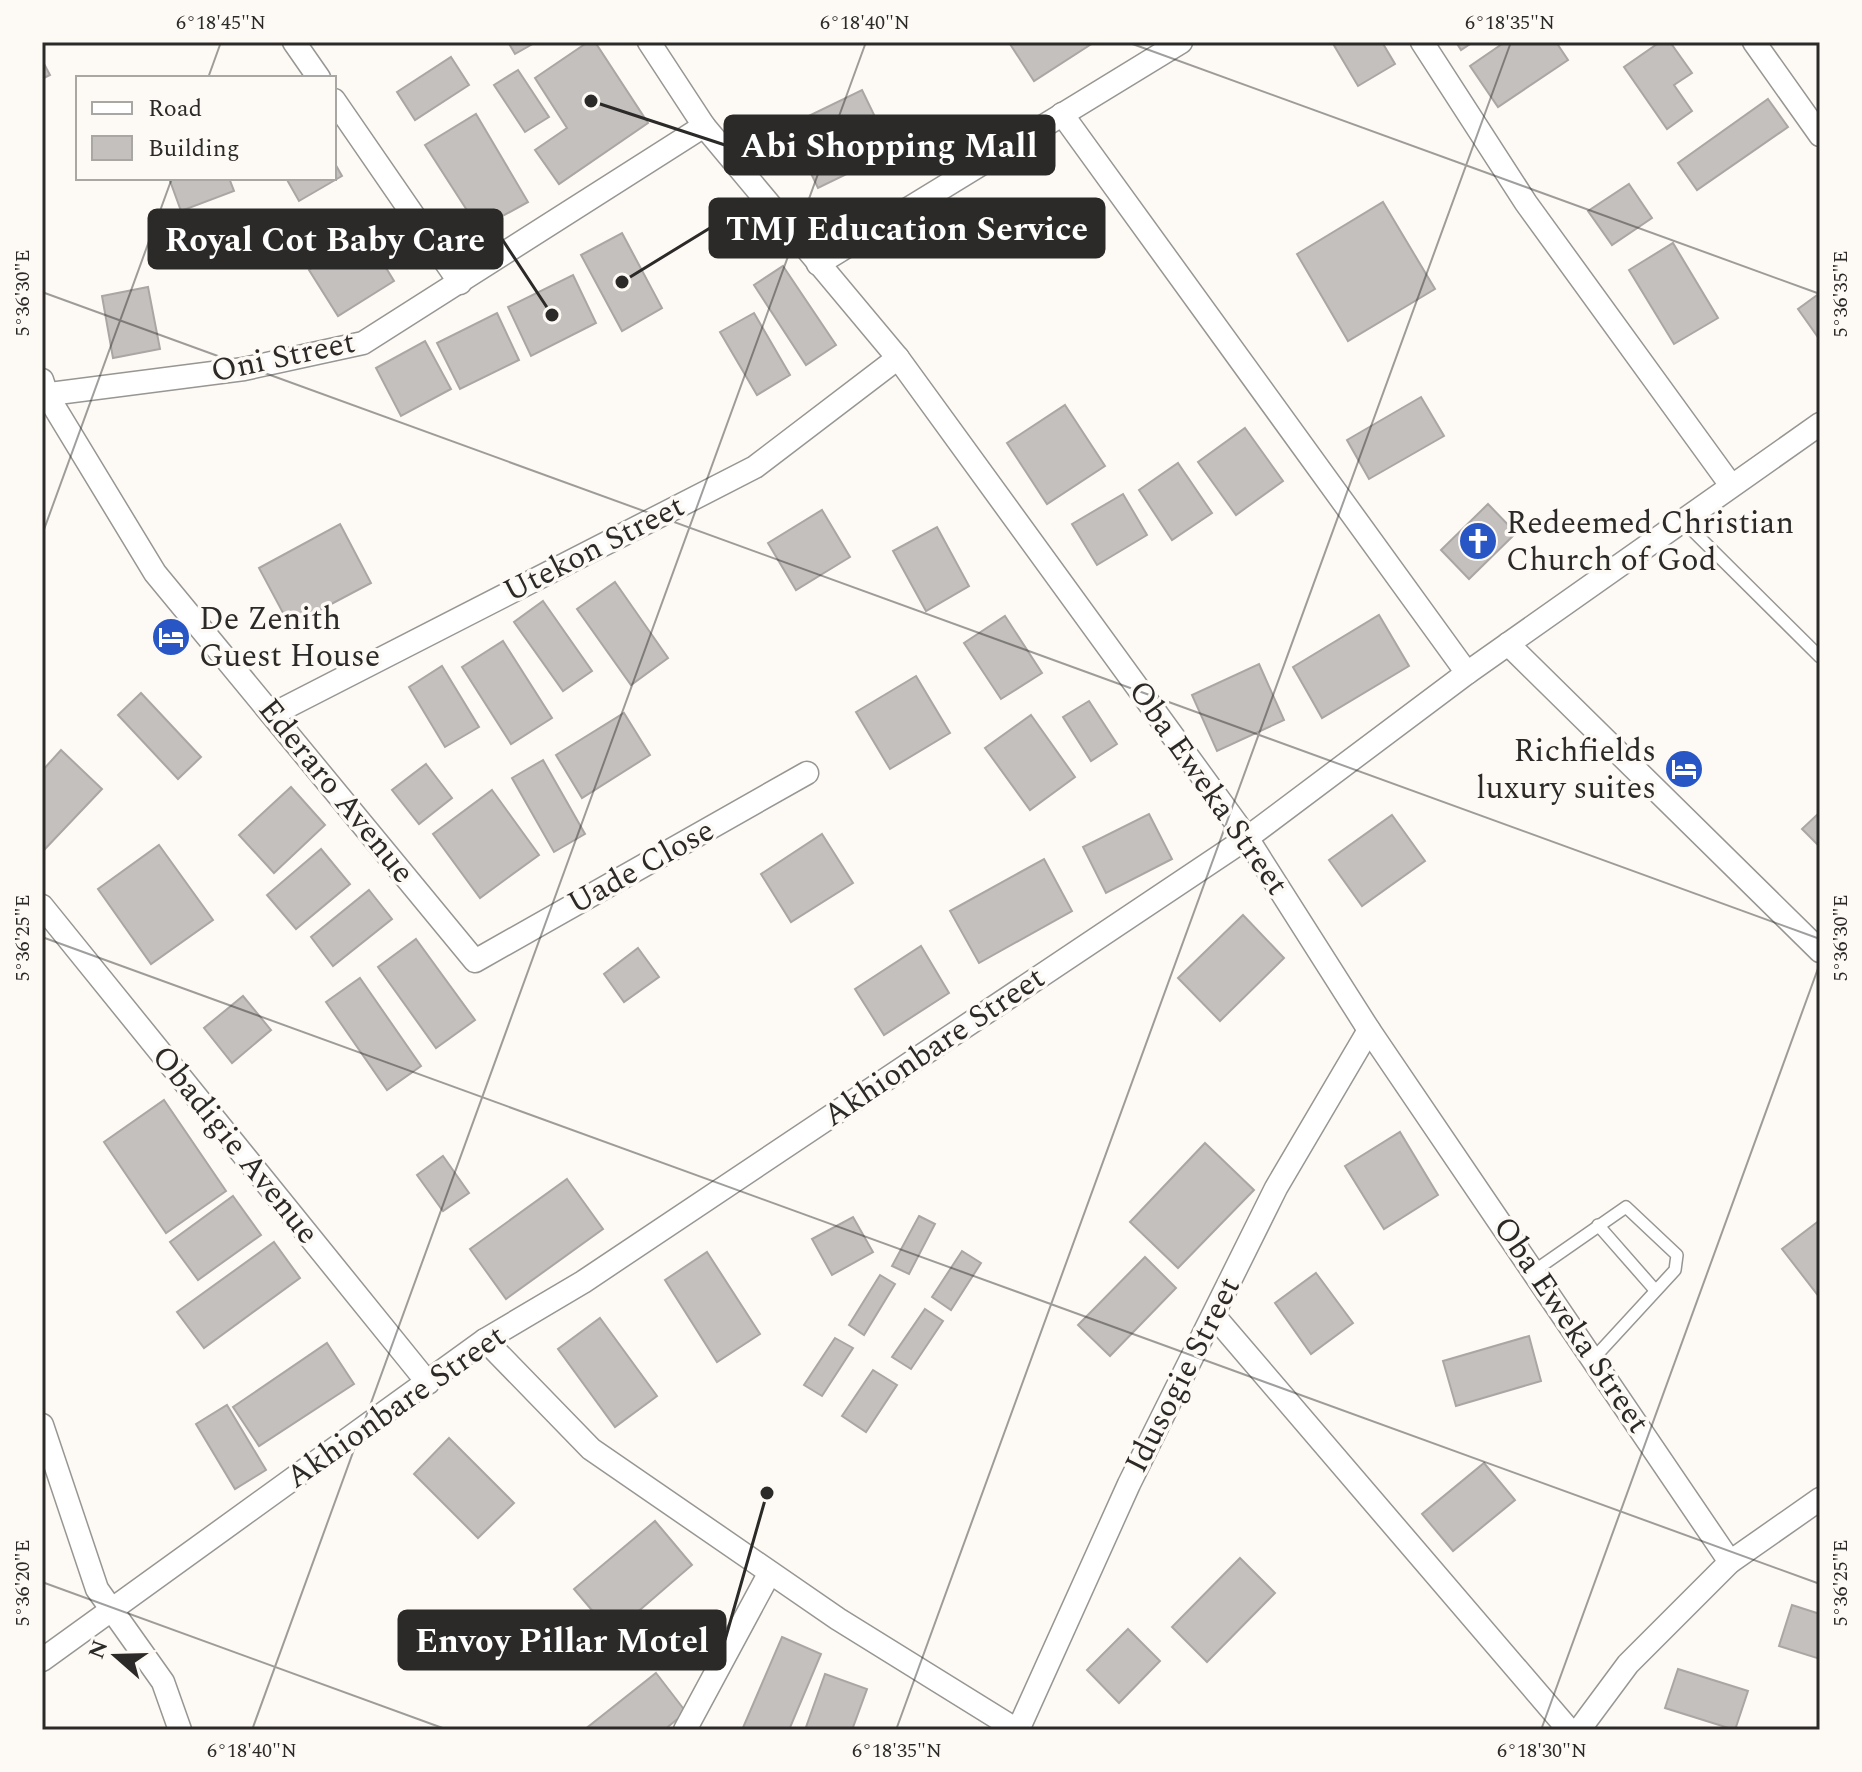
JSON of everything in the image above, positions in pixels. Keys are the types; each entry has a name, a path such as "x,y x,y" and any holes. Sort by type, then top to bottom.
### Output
{"street":[{"path":"294,42 318,76"},
{"name":"Oba Eweka Street","path":"649,42 704,126 898,358 1247,838 1369,1030 1730,1562"},
{"path":"818,264 1181,42"},
{"path":"1422,42 1526,203 1730,484"},
{"path":"1754,42 1820,135"},
{"path":"336,103 460,283"},
{"path":"1062,114 1467,673"},
{"name":"Oni Street","path":"44,390 244,369 363,343 704,126"},
{"name":"Utekon Street","path":"273,714 755,467 898,358"},
{"name":"Ederaro Avenue","path":"44,390 155,573 475,961"},
{"name":"Akhionbare Street","path":"42,1660 485,1340 596,1273 1247,838 1467,673 1730,484 1820,424"},
{"path":"1508,644 1820,951"},
{"name":"Uade Close","path":"475,961 807,773"},
{"name":"Obadigie Avenue","path":"42,906 428,1383"},
{"name":"Idusogie Street","path":"1018,1730 1129,1484 1276,1188 1369,1030"},
{"path":"1205,1336 1215,1317 1569,1730"},
{"path":"485,1340 591,1449 769,1574 1018,1730"},
{"path":"42,1425 97,1589 163,1682 180,1730"},
{"path":"1579,1730 1628,1664 1730,1562 1820,1499"},
{"path":"685,1730 769,1574"}],"lane":[{"path":"1682,520 1820,657"},
{"path":"1534,1271 1620,1209 1632,1210 1677,1255 1675,1270 1594,1358"},
{"path":"1598,1225 1655,1290"}],"building":[{"path":"508,42 536,42 515,54"},
{"path":"588,42 595,42 648,123 559,184 535,150 567,128 535,78"},
{"path":"1332,42 1382,42 1395,64 1358,86"},
{"path":"1456,42 1473,42 1461,50"},
{"path":"1505,42 1556,42 1568,60 1498,107 1470,66"},
{"path":"1660,42 1670,42 1692,73 1674,85 1692,111 1667,129 1624,67"},
{"path":"1093,43 1034,81 1010,44"},
{"path":"451,57 469,85 415,120 397,92"},
{"path":"42,60 50,75 42,79"},
{"path":"518,70 549,117 525,132 494,85"},
{"path":"862,90 892,152 818,188 788,126"},
{"path":"1768,99 1788,127 1697,190 1678,163"},
{"path":"476,114 528,202 479,229 425,145"},
{"path":"336,166 342,176 336,179"},
{"path":"170,180 230,180 234,191 181,211"},
{"path":"287,180 335,180 299,201"},
{"path":"1629,184 1652,218 1612,245 1588,211"},
{"path":"1383,202 1435,289 1348,341 1297,254"},
{"path":"622,233 662,308 622,331 581,255"},
{"path":"366,235 394,281 338,316 309,270"},
{"path":"1673,243 1718,318 1674,344 1629,270"},
{"path":"783,266 836,345 806,365 754,285"},
{"path":"573,275 596,323 531,356 508,307"},
{"path":"148,287 160,349 113,358 102,296"},
{"path":"1820,293 1820,340 1798,309"},
{"path":"497,313 519,360 460,389 437,343"},
{"path":"754,313 790,375 757,395 720,332"},
{"path":"425,341 451,389 401,416 376,368"},
{"path":"1421,397 1444,436 1369,479 1347,440"},
{"path":"1065,405 1105,466 1047,504 1007,443"},
{"path":"1245,428 1283,481 1236,515 1198,462"},
{"path":"1178,463 1212,513 1172,540 1139,490"},
{"path":"1123,494 1147,535 1097,565 1072,524"},
{"name":"Redeemed Christian Church of God","path":"1488,504 1516,533 1469,579 1441,550"},
{"path":"822,510 850,557 796,590 768,543"},
{"path":"340,524 371,583 290,626 259,568"},
{"path":"937,527 969,586 926,611 893,551"},
{"path":"615,582 668,658 631,685 577,609"},
{"path":"543,601 592,671 563,691 514,622"},
{"path":"1379,615 1409,666 1322,718 1293,667"},
{"path":"1005,616 1042,673 1001,699 964,643"},
{"path":"503,641 552,718 511,744 462,667"},
{"path":"1259,664 1284,720 1217,751 1192,695"},
{"path":"442,666 479,727 445,747 409,687"},
{"path":"916,676 950,733 890,769 856,712"},
{"path":"141,693 201,757 178,779 118,715"},
{"path":"1089,701 1117,744 1091,761 1063,717"},
{"path":"624,713 650,755 582,798 556,755"},
{"path":"1031,715 1075,777 1030,810 985,748"},
{"path":"61,750 102,789 45,849 42,846 42,771"},
{"path":"543,760 585,834 554,852 512,778"},
{"path":"426,764 452,798 419,824 392,790"},
{"path":"291,787 325,825 274,873 239,835"},
{"path":"492,790 539,855 480,898 433,834"},
{"path":"1820,812 1820,847 1802,829"},
{"path":"1149,814 1172,859 1106,893 1083,847"},
{"path":"1392,815 1425,861 1362,906 1329,860"},
{"path":"822,834 853,883 791,922 761,874"},
{"path":"159,845 213,920 151,964 98,889"},
{"path":"321,849 350,884 296,929 267,895"},
{"path":"1044,859 1072,911 979,963 950,911"},
{"path":"369,890 392,919 333,966 311,937"},
{"path":"1243,915 1284,958 1220,1021 1178,978"},
{"path":"416,939 475,1020 436,1048 378,967"},
{"path":"921,946 949,993 884,1035 855,989"},
{"path":"638,948 659,977 624,1002 604,974"},
{"path":"360,978 421,1066 387,1090 326,1002"},
{"path":"243,996 271,1030 232,1063 204,1028"},
{"path":"164,1100 226,1191 166,1233 104,1142"},
{"path":"1400,1132 1438,1195 1384,1229 1345,1166"},
{"path":"1205,1143 1254,1190 1178,1268 1130,1222"},
{"path":"443,1156 469,1193 443,1211 417,1175"},
{"path":"567,1179 603,1229 506,1299 470,1249"},
{"path":"233,1196 261,1235 198,1280 170,1242"},
{"path":"919,1216 935,1224 909,1274 892,1266"},
{"path":"853,1217 873,1252 832,1275 812,1239"},
{"path":"1820,1220 1820,1298 1782,1249"},
{"path":"274,1242 300,1278 204,1348 177,1312"},
{"path":"962,1251 981,1263 951,1310 932,1297"},
{"path":"707,1252 760,1334 717,1362 665,1280"},
{"path":"1145,1257 1176,1288 1110,1356 1078,1325"},
{"path":"1316,1273 1353,1323 1311,1354 1275,1303"},
{"path":"880,1275 895,1284 864,1335 849,1325"},
{"path":"925,1309 943,1321 911,1369 892,1357"},
{"path":"600,1318 657,1396 615,1427 558,1349"},
{"path":"1529,1336 1541,1381 1456,1406 1443,1361"},
{"path":"835,1338 853,1348 822,1396 804,1385"},
{"path":"327,1343 354,1384 259,1446 233,1407"},
{"path":"873,1370 897,1385 866,1432 842,1416"},
{"path":"227,1405 266,1470 235,1489 196,1424"},
{"path":"449,1438 514,1503 478,1538 414,1474"},
{"path":"1484,1463 1515,1500 1453,1551 1422,1514"},
{"path":"655,1521 692,1565 612,1634 574,1589"},
{"path":"1240,1558 1275,1593 1207,1662 1172,1627"},
{"path":"1792,1605 1820,1614 1820,1659 1779,1646"},
{"path":"1128,1629 1160,1661 1119,1703 1087,1670"},
{"path":"782,1637 821,1654 789,1730 742,1730"},
{"path":"1678,1669 1748,1691 1735,1730 1665,1708"},
{"path":"656,1673 686,1712 664,1730 584,1730"},
{"path":"825,1674 867,1689 852,1730 805,1730"}],"place":[{"name":"Abi Shopping Mall","path":"591,101"},
{"name":"TMJ Education Service","path":"622,282"},
{"name":"Royal Cot Baby Care","path":"552,315"},
{"name":"Redeemed Christian Church of God","path":"1478,541"},
{"name":"De Zenith Guest House","path":"171,637"},
{"name":"Richfields luxury suites","path":"1684,769"},
{"name":"Envoy Pillar Motel","path":"767,1493"}]}
